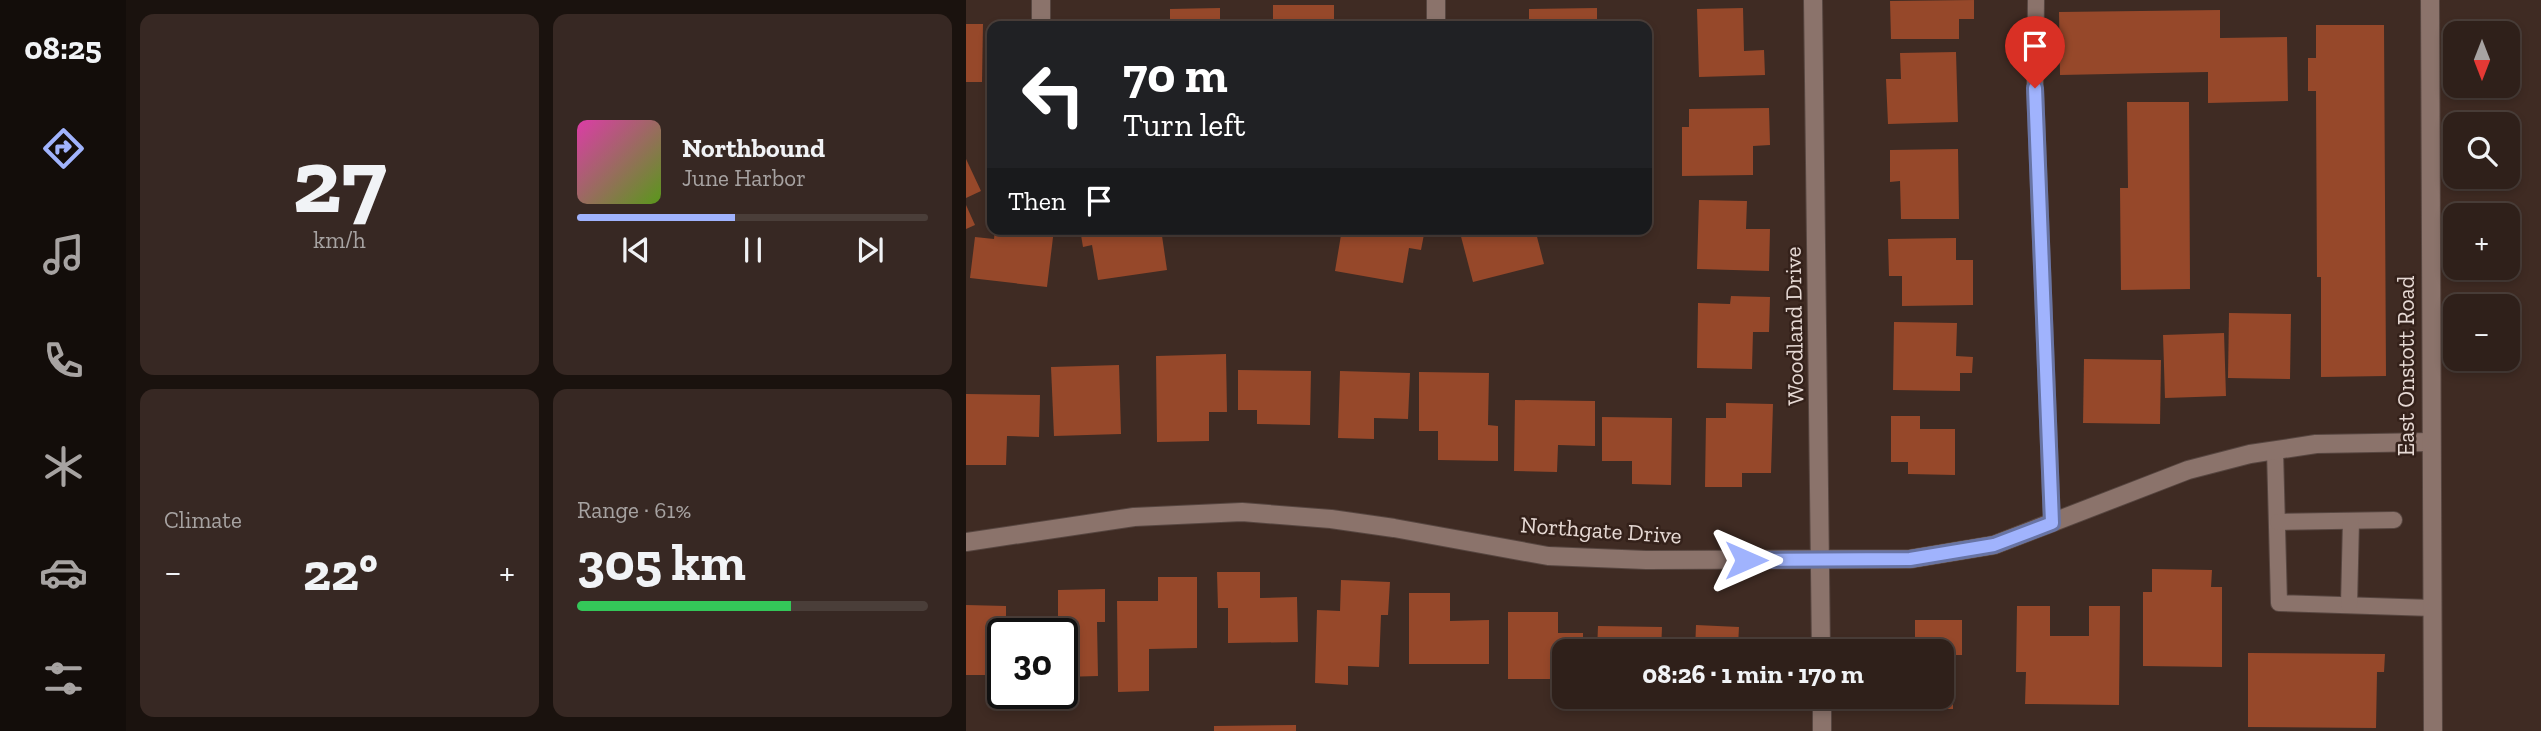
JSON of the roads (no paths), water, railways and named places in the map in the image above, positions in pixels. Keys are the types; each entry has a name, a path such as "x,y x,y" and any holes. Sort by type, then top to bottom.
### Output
{"street":[{"path":"1041,0 1041,21"},
{"path":"1436,0 1436,21"},
{"name":"Woodland Drive","path":"1813,0 1821,639"},
{"name":"East Onstott Road","path":"2430,0 2433,731"},
{"name":"Northgate Drive","path":"966,542 1134,517 1242,512 1331,519 1394,528 1548,556 1646,560 1910,559 1994,545 2188,470 2250,454 2316,444 2431,442"},
{"path":"1822,709 1822,731"}],"lane":[{"path":"2036,0 2035,88 2052,523"},
{"path":"2275,451 2279,603 2432,608"},
{"path":"2278,522 2394,520"},
{"path":"2349,605 2351,521"}]}
